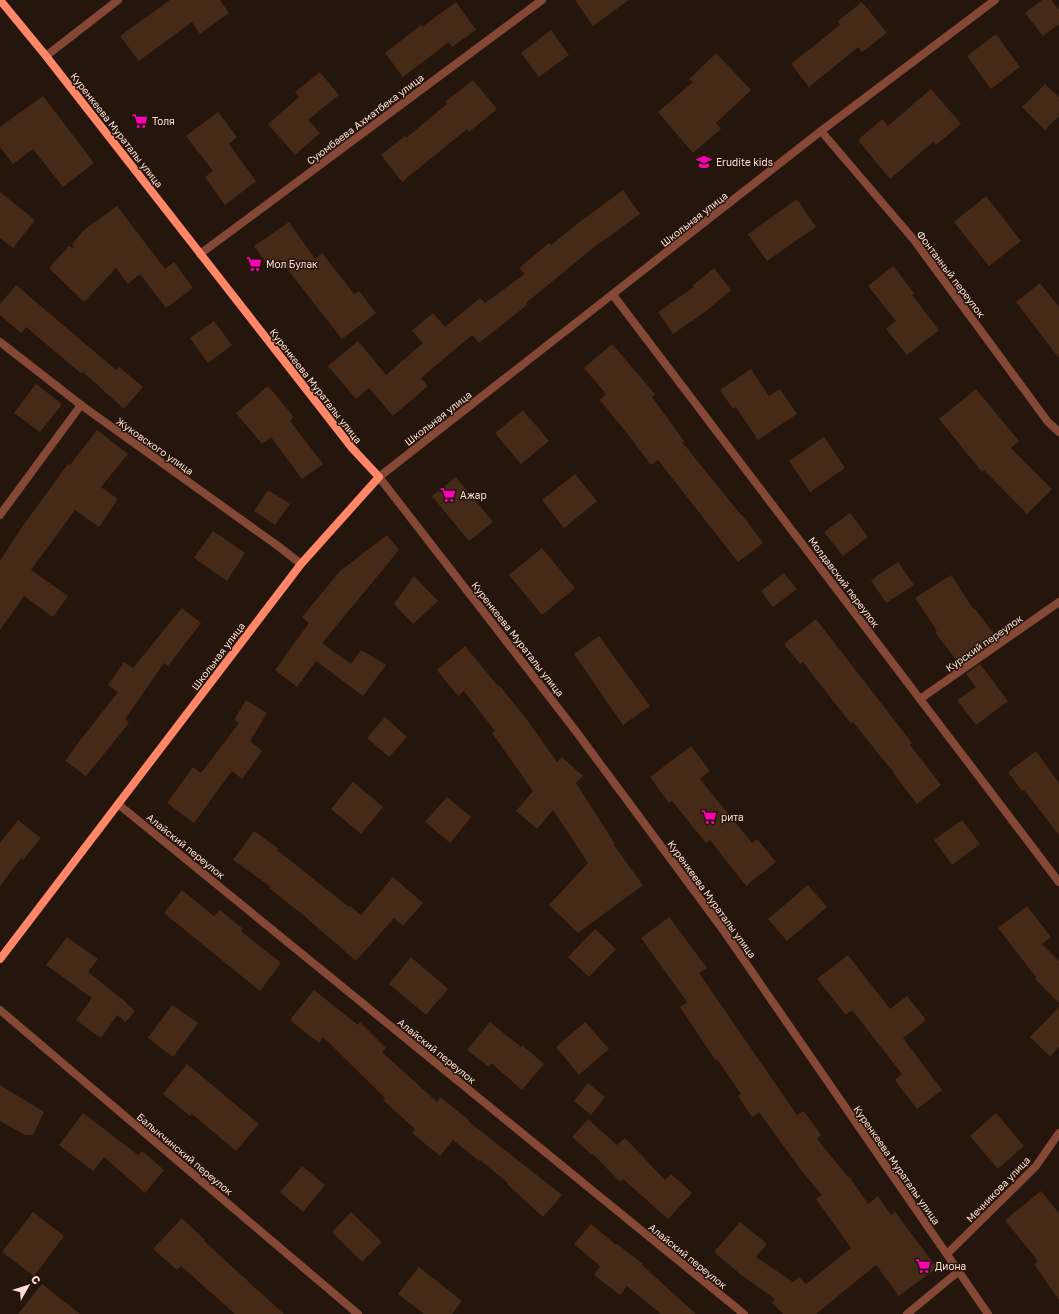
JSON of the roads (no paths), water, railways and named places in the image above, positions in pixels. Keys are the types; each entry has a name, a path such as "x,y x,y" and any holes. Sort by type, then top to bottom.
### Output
{"street":[{"name":"Куренкеева Мураталы улица","path":"0,0 46,56 352,448 379,477 575,730 720,927 988,1314"},
{"path":"46,56 118,0"},
{"name":"Суюмбаева Ахматбека улица","path":"200,254 542,0"},
{"name":"Школьная улица","path":"0,959 301,564 379,477 821,131 995,0"},
{"name":"Фонтанный переулок","path":"821,131 914,240 1048,422 1059,432"},
{"name":"Молдавский переулок","path":"613,295 1059,882"},
{"name":"Жуковского улица","path":"0,342 81,405 301,564"},
{"path":"0,515 81,405"},
{"name":"Курский переулок","path":"920,699 1059,602"},
{"name":"Алайский переулок","path":"118,804 744,1314"},
{"name":"Балыкчинский переулок","path":"0,1010 358,1314"},
{"name":"Мечникова улица","path":"947,1254 1036,1166 1059,1133"},
{"path":"907,1314 959,1272"}],"place":[{"name":"Толя","path":"140,121"},
{"name":"Erudite kids","path":"704,162"},
{"name":"Мол Булак","path":"254,264"},
{"name":"Ажар","path":"448,495"},
{"name":"рита","path":"709,817"},
{"name":"Диона","path":"923,1266"}]}
